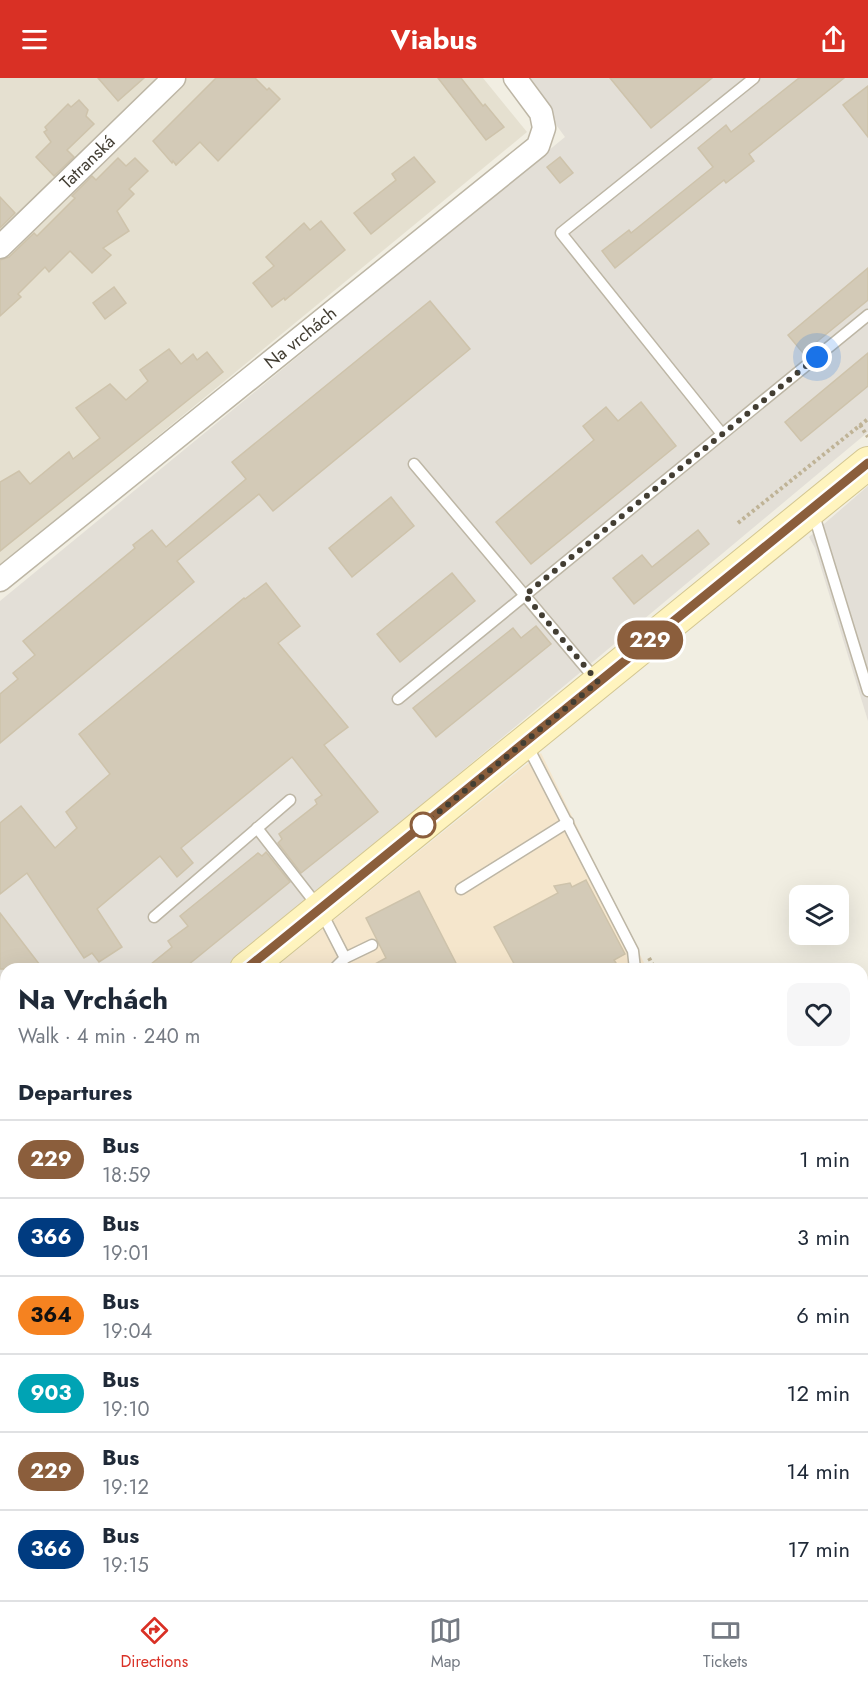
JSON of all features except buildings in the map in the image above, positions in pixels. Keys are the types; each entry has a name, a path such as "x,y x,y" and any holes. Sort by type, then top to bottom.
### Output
{"main road":[{"path":"253,963 868,463"}],"street":[{"name":"Tatranská","path":"0,247 174,78"},
{"name":"Na vrchách","path":"0,580 538,146 544,128 541,113 515,78"}],"lane":[{"path":"722,434 561,233 754,78"},
{"path":"398,699 868,315"},
{"path":"414,464 598,682"},
{"path":"812,509 868,691"},
{"path":"526,742 633,951 634,963"},
{"path":"154,917 291,800"},
{"path":"461,889 568,822"},
{"path":"257,828 320,909 345,958"},
{"path":"340,963 345,958 372,945"}],"path":[{"path":"738,523 868,419"},
{"path":"860,425 868,437"}],"shaded area":[{"path":"0,78 483,78 527,132 0,566"},
{"path":"522,78 868,78 868,432 232,963 0,963 0,601 565,137"},
{"path":"868,486 868,721 815,548 809,537"},
{"path":"541,753 644,963 280,963"}],"bus line":[{"name":"229","path":"253,963 868,463"}],"route":[{"path":"423,825 598,682 525,595 817,357"}]}
